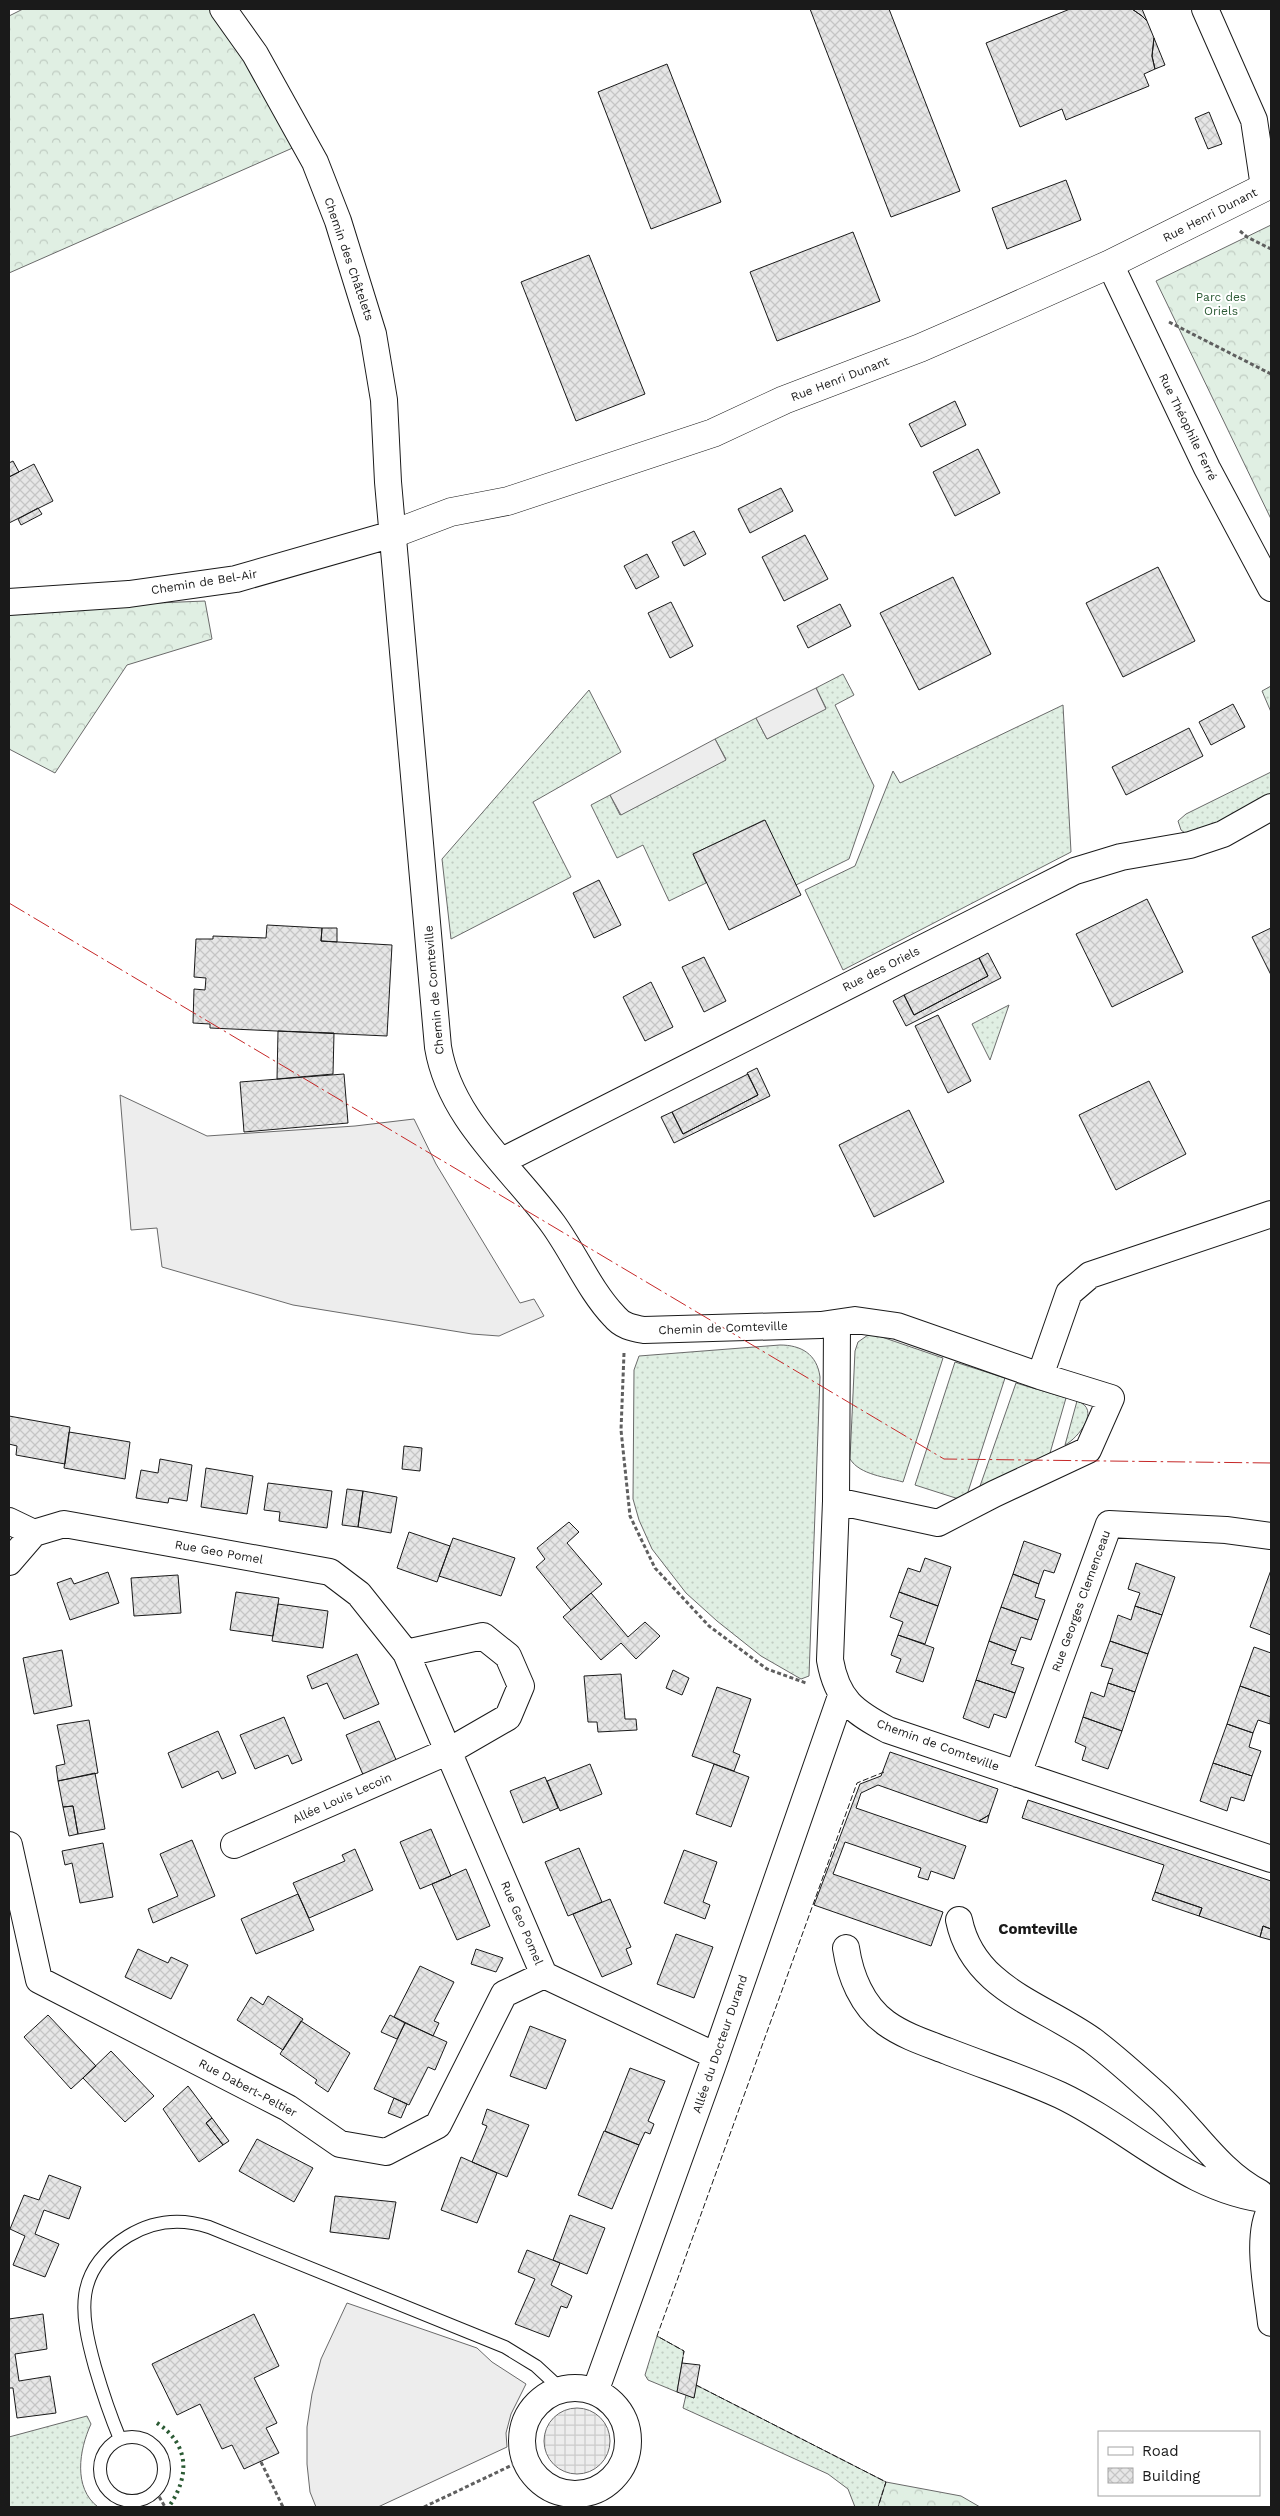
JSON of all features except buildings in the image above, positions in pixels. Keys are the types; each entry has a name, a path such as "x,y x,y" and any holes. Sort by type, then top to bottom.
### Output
{"street":[{"name":"Chemin des Châtelets","path":"223,9 255,54 315,162 361,292 373,334 384,400 394,534"},
{"path":"1205,9 1254,120 1268,186"},
{"name":"Rue Henri Dunant","path":"394,534 441,515 508,501 713,433 784,400 920,348 1110,264 1223,210 1268,186"},
{"name":"Rue Théophile Ferré","path":"1110,264 1207,468 1271,588"},
{"name":"Chemin de Bel-Air","path":"9,602 129,594 221,582 261,573 394,534"},
{"name":"Chemin de Comteville","path":"394,534 438,1047 444,1076 459,1106 553,1224 609,1311 625,1325 644,1330 838,1323 836,1501 830,1660 834,1679 841,1696 850,1706 867,1719 888,1730 1018,1774 1269,1850"},
{"name":"Rue des Oriels","path":"502,1161 1075,871 1121,857 1190,845 1223,834 1271,807"},
{"path":"1040,1376 1069,1293 1090,1275 1271,1214"},
{"path":"836,1501 938,1524 994,1494 1088,1450 1111,1398 1040,1376 897,1326 855,1320 838,1323"},
{"path":"9,1521 34,1533 9,1560"},
{"name":"Rue Geo Pomel","path":"34,1533 64,1524 330,1572 359,1594 406,1653 544,1975 716,2056"},
{"name":"Rue Georges Clemenceau","path":"1018,1774 1109,1524 1226,1530 1271,1536"},
{"path":"406,1653 483,1636 508,1656 521,1686 508,1717 449,1750"},
{"name":"Allée du Docteur Durand","path":"595,2392 716,2056 841,1696"},
{"name":"Allée Louis Lecoin","path":"234,1845 449,1750"},
{"name":"Rue Dabert-Peltier","path":"9,1845 39,1980 288,2108 340,2144 386,2152 438,2125 504,1994 544,1975"},
{"path":"959,1920 962,1936 970,1954 984,1972 1006,1988 1055,2016 1092,2041 1164,2102 1234,2176 1248,2187 1271,2199"},
{"path":"846,1948 849,1966 856,1983 869,2005 884,2022 906,2036 1030,2082 1063,2097 1198,2179 1229,2192 1252,2198 1271,2199"},
{"path":"1271,2209 1265,2230 1264,2249 1271,2324"},
{"path":"579,2388 595,2392 610,2401 621,2414 628,2431 626,2457 623,2465 612,2479 598,2489 581,2494 563,2493 547,2486 534,2474 525,2459 522,2445 523,2430 528,2416 537,2404 548,2395 562,2390 579,2388"}],"lane":[{"path":"120,2439 104,2398 85,2329 83,2315 85,2292 101,2261 122,2240 149,2226 176,2221 192,2222 209,2227 504,2347 536,2366 562,2390"},
{"path":"139,2437 156,2446 164,2463 162,2483 156,2490 139,2504 120,2499 105,2487 101,2478 101,2459 112,2444 120,2439 139,2437"}],"path":[{"path":"1223,210 1242,233 1271,249"},
{"path":"1128,302 1271,374"},
{"path":"625,1325 621,1430 630,1516 656,1568 709,1626 767,1669 841,1696"},
{"path":"424,2507 525,2459"},
{"path":"260,2462 284,2507"},
{"path":"156,2490 165,2507"}],"green space":[{"path":"23,9 235,9 313,139 9,273 9,16"},
{"name":"Parc des Oriels","path":"1271,225 1271,519 1156,281"},
{"path":"205,601 212,639 127,665 55,773 9,749 9,609"},
{"path":"843,674 854,695 835,705 874,786 849,859 796,885 764,820 693,854 706,883 669,901 643,845 617,858 591,805 610,795 620,815 726,759 715,739 756,718 767,739 826,708 816,688"},
{"path":"1271,686 1271,712 1262,691"},
{"path":"589,690 621,752 533,802 571,877 451,939 442,859"},
{"path":"1063,705 1071,852 843,970 805,890 855,866 893,771 900,783"},
{"path":"1271,772 1271,795 1210,828 1185,833 1181,830 1178,821 1186,814"},
{"path":"1009,1005 990,1060 972,1024"},
{"path":"868,1335 876,1335 943,1358 903,1482 881,1477 860,1469 850,1459 855,1351 858,1342"},
{"path":"788,1345 807,1352 815,1362 820,1377 809,1676 801,1679 761,1656 717,1621 686,1593 652,1549 639,1520 633,1499 634,1370 639,1356"},
{"path":"955,1362 1005,1378 965,1501 915,1485"},
{"path":"1016,1383 1066,1398 1050,1453 979,1489"},
{"path":"1077,1401 1088,1410 1088,1417 1081,1430 1065,1445"},
{"path":"657,2336 684,2351 677,2392 648,2380 645,2375"},
{"path":"696,2385 886,2482 878,2507 855,2507 848,2489 828,2474 683,2408 686,2395 694,2398"},
{"path":"87,2416 91,2424 81,2457 82,2479 90,2499 98,2507 9,2507 9,2437"},
{"path":"886,2482 961,2496 980,2507 878,2507"}],"shaded area":[{"path":"816,688 826,709 767,739 756,718"},
{"path":"715,739 726,760 621,815 610,795"},
{"path":"120,1095 207,1136 355,1126 414,1119 436,1164 520,1303 534,1299 544,1316 499,1336 472,1334 293,1305 162,1267 157,1228 131,1230"},
{"path":"347,2303 477,2348 492,2362 526,2384 511,2414 506,2433 507,2447 378,2507 316,2507 310,2492 307,2464 307,2427 312,2394 321,2359"},
{"path":"577,2408 590,2411 600,2418 607,2428 610,2441 607,2454 600,2464 590,2471 577,2474 564,2471 554,2464 547,2454 544,2441 547,2428 554,2418 564,2411"}],"hedge":[{"path":"157,2423 168,2431 175,2440 183,2461 181,2482 170,2505"}],"fence":[{"path":"682,2363 684,2351 657,2336 857,1783 884,1772"},
{"path":"696,2385 886,2482 878,2507"}],"power":[{"path":"9,903 944,1459 1271,1463"}],"district":[{"name":"Comteville","path":"1038,1929"}]}
